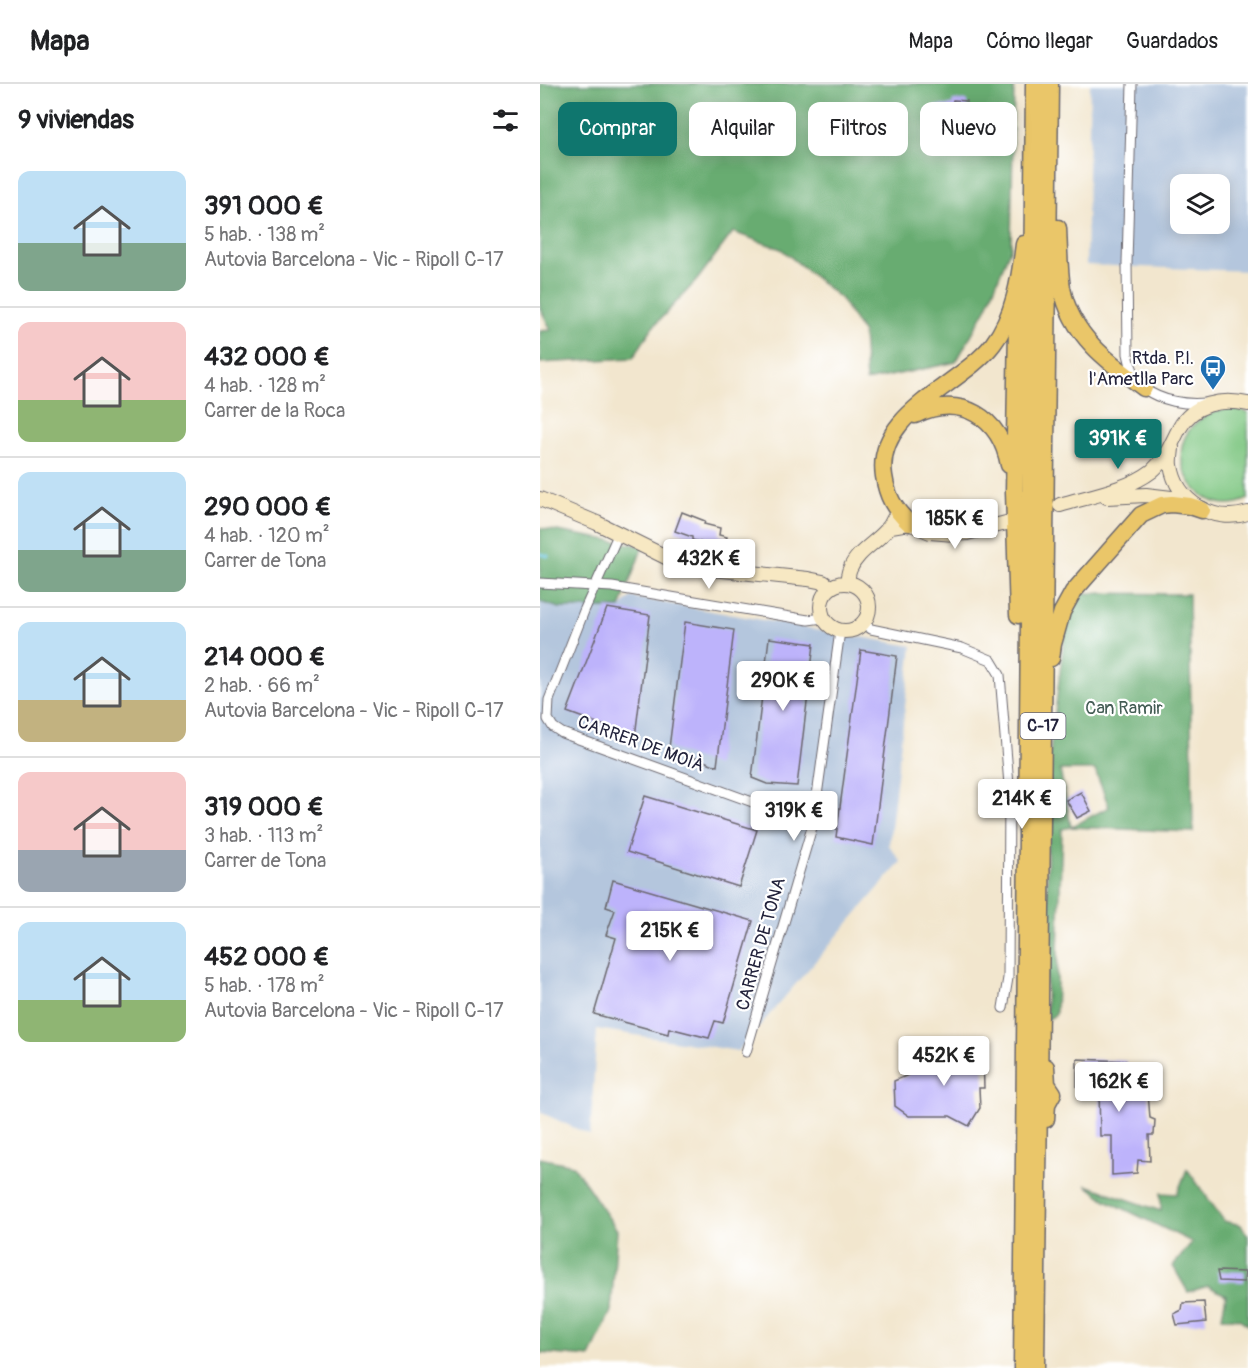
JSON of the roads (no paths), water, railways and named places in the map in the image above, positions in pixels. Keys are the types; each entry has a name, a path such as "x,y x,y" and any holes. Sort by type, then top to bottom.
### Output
{"highway":[{"name":"C-17","path":"1022,1368 1034,84"},
{"name":"C-17","path":"1036,1368 1037,1169 1046,1141 1047,1104 1053,1093 1047,1084 1045,1035 1038,1021 1050,84"},
{"path":"1050,84 1061,277 1067,305 1078,329 1097,352 1144,388"},
{"path":"909,523 893,519 883,472 883,461 889,439 899,424 981,358 995,342 1003,327 1016,292 1034,154"},
{"path":"1016,292 1014,492 1020,693 1028,755"},
{"path":"899,424 918,414 941,407 952,407 978,414 988,421 1002,440 1007,451 1014,492"},
{"path":"1043,716 1053,644 1062,612 1073,592 1141,515 1162,505 1197,506"}],"street":[{"path":"1132,84 1127,263 1130,364 1144,388 1174,402 1194,404 1232,400 1248,404"},
{"path":"1212,403 1194,412 1180,426 1172,445 1160,463 1141,478 1066,503 1125,495 1164,496 1197,506 1219,516 1238,516 1248,513"},
{"path":"1172,445 1171,464 1176,484 1197,506"},
{"path":"540,499 597,523 684,566 808,579 823,582 830,587"},
{"path":"847,583 850,568 893,519"},
{"path":"909,523 930,532 954,534 1006,523"},
{"name":"CARRER DE MOIÀ","path":"618,535 584,610 549,700 548,719 553,727 562,733 813,824"},
{"path":"847,583 863,590 869,601 868,614 863,623 855,629 840,631 830,626 823,618 820,607 824,594 830,587 847,583"},
{"path":"540,584 612,587 808,620 823,618"},
{"path":"863,623 871,629 962,648 991,660 1000,675 1009,785 1008,978 1003,1008"},
{"name":"CARRER DE TONA","path":"746,1052 813,824 840,631"}],"waterway":[{"path":"540,554 548,556"}],"place":[{"name":"Rtda. P.I. l'Ametlla Parc","path":"1213,391"}],"park label":[{"name":"Can Ramir","path":"1124,708"}]}
